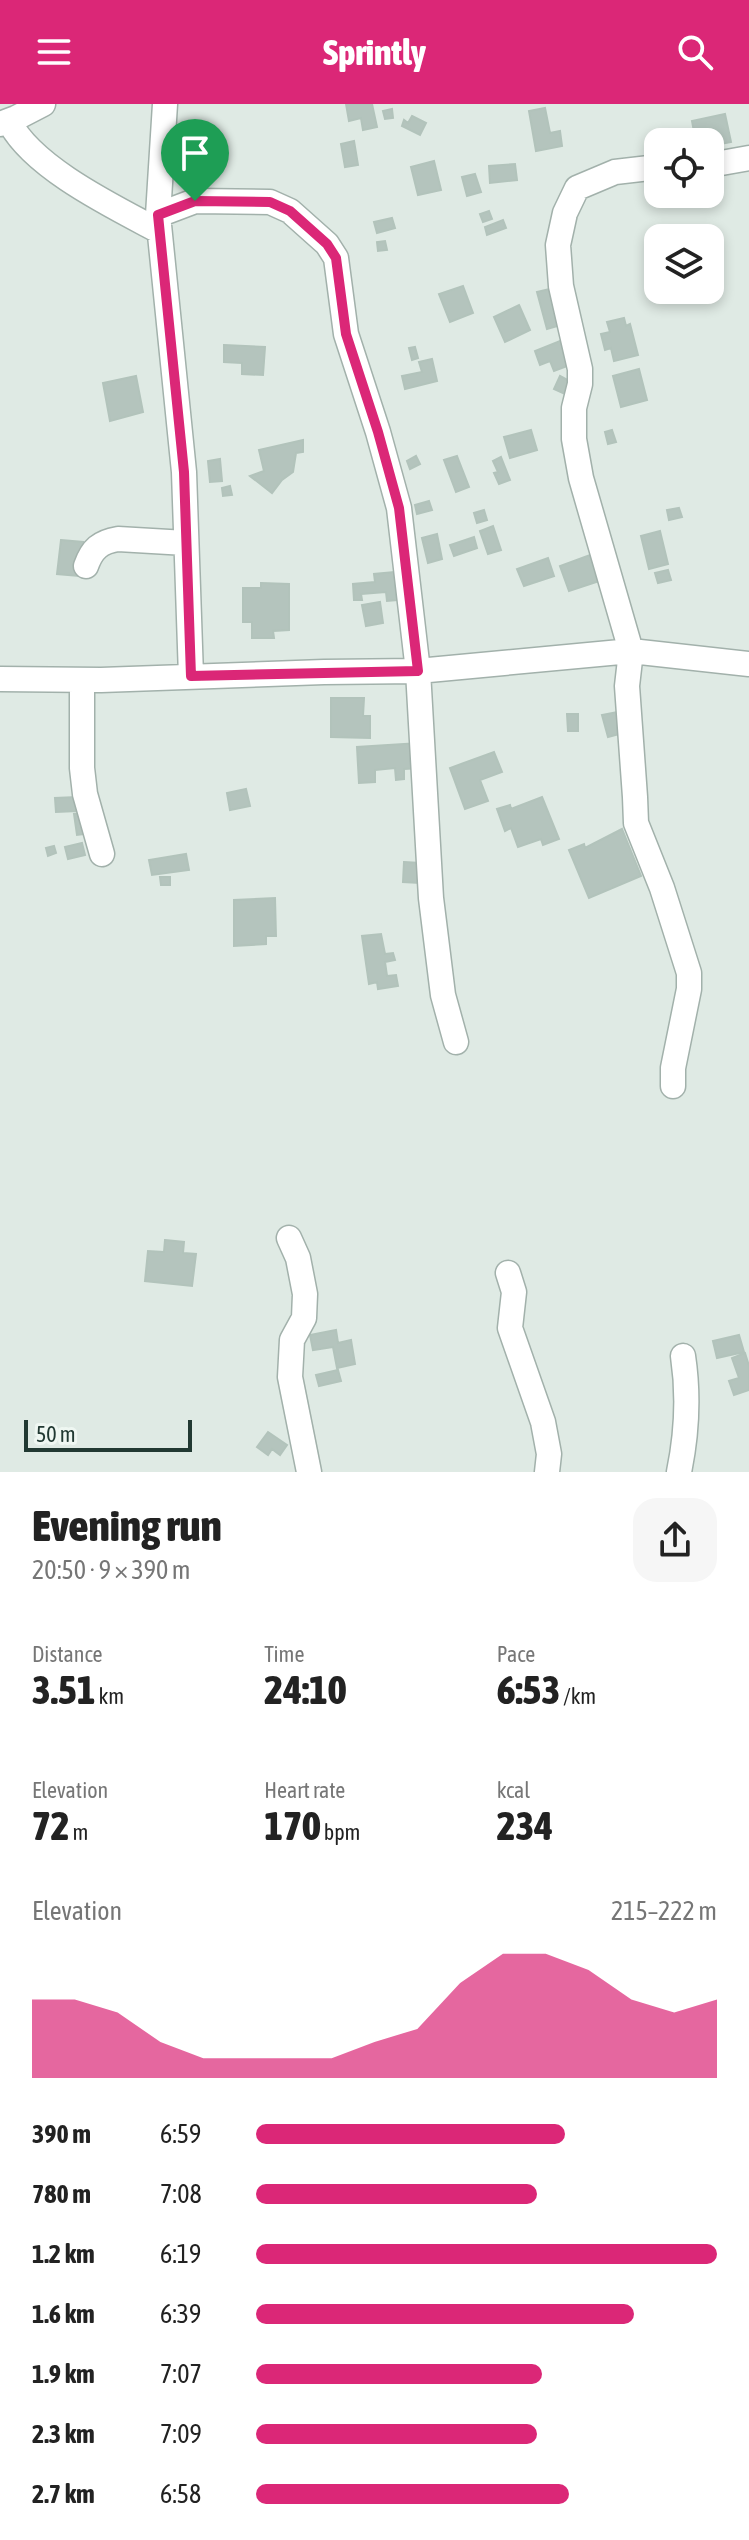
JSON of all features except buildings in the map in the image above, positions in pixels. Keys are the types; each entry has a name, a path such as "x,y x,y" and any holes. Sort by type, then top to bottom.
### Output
{"street":[{"path":"43,104 4,122 35,156 104,202 158,223"},
{"path":"165,104 158,223 184,472 191,676"},
{"path":"724,162 749,158"},
{"path":"644,169 615,172 577,188 565,213 558,245 561,286 580,369 574,408 574,439 581,478 631,651 627,686 634,814 689,973 689,989 673,1068 673,1086"},
{"path":"158,223 195,201 270,202 290,211 327,244 336,258 346,334 399,508 418,671 431,898 443,995 456,1042"},
{"path":"86,566 90,553 109,541 186,543"},
{"path":"0,679 82,680 418,671 631,651 749,664"},
{"path":"82,680 82,768 85,794 102,854"},
{"path":"289,1238 298,1258 305,1294 304,1318 292,1340 290,1377 309,1472"},
{"path":"508,1273 514,1292 510,1328 543,1422 549,1454 547,1472"},
{"path":"679,1472 686,1435 687,1382 683,1356"}],"route":[{"path":"195,201 270,202 290,211 327,244 336,258 346,334 399,508 418,671 191,676 184,472 158,215 195,201"}]}
